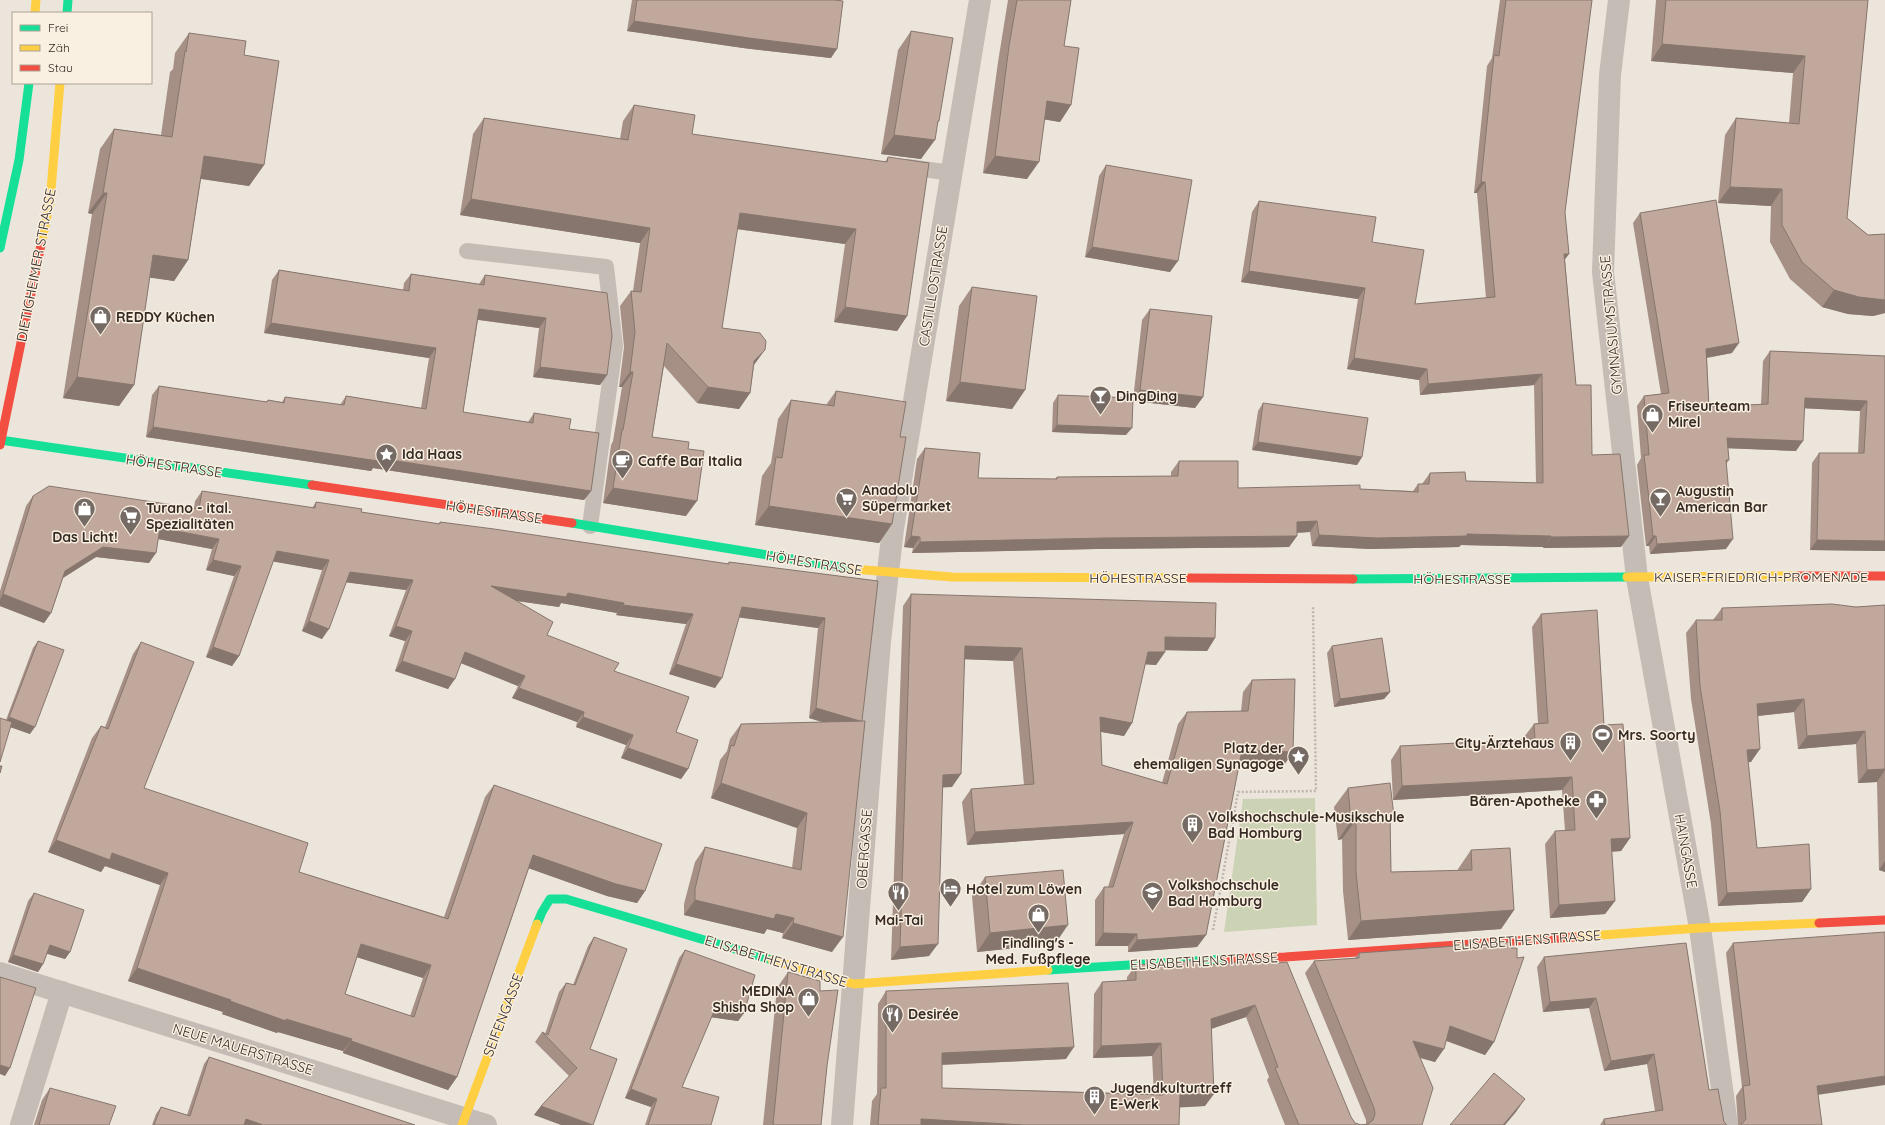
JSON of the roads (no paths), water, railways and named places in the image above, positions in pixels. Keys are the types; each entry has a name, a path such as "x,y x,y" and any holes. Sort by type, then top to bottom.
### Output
{"street":[{"path":"35,12 36,0"},
{"path":"67,12 68,0"},
{"name":"CASTILLOSTRASSE","path":"888,573 893,529 980,0"},
{"name":"GYMNASIUMSTRASSE","path":"1619,0 1610,75 1603,272 1637,578"},
{"path":"0,248 19,160 29,84"},
{"name":"DIETIGHEIMER STRASSE","path":"0,442 50,202 60,84"},
{"name":"HÖHESTRASSE","path":"0,442 590,526 837,568 888,573 952,577 1312,579 1637,578"},
{"name":"OBERGASSE","path":"842,1125 880,641 888,573"},
{"name":"KAISER-FRIEDRICH-PROMENADE","path":"1637,578 1885,576"},
{"name":"HAINGASSE","path":"1637,578 1700,928 1727,1125"},
{"name":"ELISABETHENSTRASSE","path":"542,912 550,899 566,899 854,984 1208,959 1285,957 1700,928 1885,920"},
{"name":"SEIFENGASSE","path":"463,1121 542,912"},
{"path":"1285,957 1294,979"},
{"name":"NEUE MAUERSTRASSE","path":"0,973 463,1121 486,1125"},
{"path":"21,1125 62,992"}],"lane":[{"path":"890,165 952,173"},
{"path":"467,251 606,267 615,346 590,526"}],"place":[{"name":"REDDY Küchen","path":"101,336"},
{"name":"DingDing","path":"1100,416"},
{"name":"Friseurteam Mirel","path":"1652,434"},
{"name":"Ida Haas","path":"386,474"},
{"name":"Caffe Bar Italia","path":"623,480"},
{"name":"Anadolu Süpermarket","path":"846,518"},
{"name":"Augustin American Bar","path":"1661,518"},
{"name":"Das Licht!","path":"85,528"},
{"name":"Turano - ital. Spezialitäten","path":"130,536"},
{"name":"Mrs. Soorty","path":"1602,754"},
{"name":"City-Ärztehaus","path":"1570,762"},
{"name":"Platz der ehemaligen Synagoge","path":"1299,776"},
{"name":"Bären-Apotheke","path":"1596,820"},
{"name":"Volkshochschule-Musikschule Bad Homburg","path":"1192,844"},
{"name":"Hotel zum Löwen","path":"951,908"},
{"name":"Mai-Tai","path":"899,912"},
{"name":"Volkshochschule Bad Homburg","path":"1153,912"},
{"name":"Findling's - Med. Fußpflege","path":"1038,934"},
{"name":"MEDINA Shisha Shop","path":"809,1018"},
{"name":"Desirée","path":"893,1034"},
{"name":"Jugendkulturtreff E-Werk","path":"1095,1116"}]}
